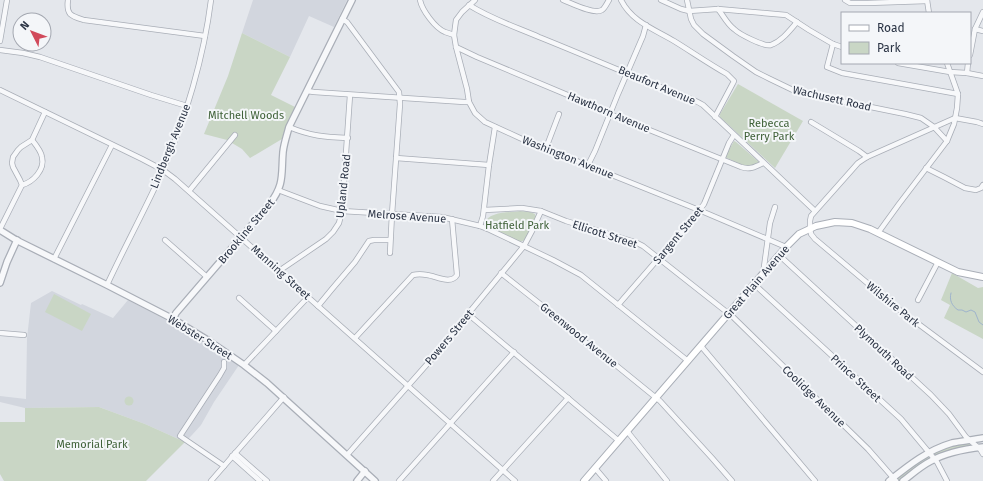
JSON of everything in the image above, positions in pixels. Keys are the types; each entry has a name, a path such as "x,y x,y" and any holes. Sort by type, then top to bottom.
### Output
{"main road":[{"name":"Great Plain Avenue","path":"584,481 786,247 799,234 810,228 823,224 842,222 861,225 960,272 983,277"}],"street":[{"path":"0,41 7,0"},
{"path":"68,0 67,6 72,17 84,20 205,36"},
{"name":"Lindbergh Avenue","path":"107,285 163,170 187,106 202,55 211,0"},
{"name":"Brookline Street","path":"173,319 176,313 269,205 278,190 282,176 283,150 289,128 352,0"},
{"path":"420,0 421,5 428,16 439,28 444,32 454,35 456,20 475,0"},
{"path":"563,0 598,12 602,10 609,0"},
{"path":"621,0 627,11 633,17 673,40 734,80 715,117"},
{"path":"661,0 689,11 718,9 786,15 833,44 841,47"},
{"name":"Wachusett Road","path":"687,0 691,19 694,25 756,72 797,92 921,118 934,127 948,141"},
{"path":"845,0 850,3 927,1 929,12"},
{"name":"Beaufort Avenue","path":"469,5 503,22 659,87 697,101 815,211"},
{"path":"718,9 733,29 758,42 768,45 778,42 797,22"},
{"path":"971,50 975,29 983,12"},
{"path":"342,19 347,22 399,92 400,99 390,253"},
{"path":"588,165 628,73 646,25"},
{"path":"975,29 983,30"},
{"name":"Washington Avenue","path":"454,35 469,102 475,114 485,122 786,247"},
{"path":"833,44 827,67 842,73 958,94"},
{"name":"Hawthorn Avenue","path":"456,47 610,114 722,159 746,168 754,167 763,163"},
{"path":"0,50 40,57 187,106"},
{"path":"904,64 983,76"},
{"path":"878,233 948,141 954,124 958,94 947,64"},
{"path":"967,73 968,64"},
{"name":"Manning Street","path":"0,90 163,170 189,190 515,481"},
{"path":"307,90 314,92 366,95 400,99 469,102"},
{"name":"Upland Road","path":"279,271 334,232 339,223 342,211 350,95"},
{"path":"0,229 22,185 13,168 12,160 14,155 21,147 32,140 46,112"},
{"path":"546,148 559,114"},
{"path":"810,228 810,219 815,211 858,163 867,157 955,118 983,124"},
{"path":"811,122 844,141 867,157"},
{"path":"480,226 484,210 495,127"},
{"path":"289,128 303,133 323,137 348,138"},
{"path":"189,190 235,135"},
{"name":"Sargent Street","path":"618,305 704,204 722,159 734,135"},
{"path":"22,185 28,184 35,179 42,165 42,156 32,140"},
{"path":"54,259 112,145"},
{"path":"396,158 489,165"},
{"path":"926,168 965,188 976,190 981,188 983,185"},
{"name":"Melrose Avenue","path":"278,190 320,206 342,211 452,219 490,230 581,275 688,361"},
{"path":"763,274 768,233 776,207"},
{"name":"Ellicott Street","path":"484,210 522,208 541,211 566,221 635,242 643,246 728,314"},
{"name":"Powers Street","path":"346,455 451,337 524,246 541,211"},
{"path":"355,338 413,275 426,274 440,279 456,278 458,274 452,219"},
{"name":"Wilshire Park","path":"810,228 811,234 815,239 897,308 983,372"},
{"name":"Webster Street","path":"0,229 17,240 173,319 209,341 244,365 284,397 375,481"},
{"path":"0,283 7,262 17,240"},
{"path":"165,240 207,277"},
{"path":"318,306 355,262 369,241 390,240"},
{"name":"Plymouth Road","path":"779,255 932,395 949,414 965,436 981,447 983,454"},
{"path":"918,300 938,262"},
{"name":"Greenwood Avenue","path":"501,274 663,403 732,481"},
{"name":"Prince Street","path":"754,284 897,415 935,459 947,481"},
{"path":"244,365 308,297"},
{"path":"240,298 276,331"},
{"path":"468,314 619,441"},
{"name":"Coolidge Avenue","path":"728,314 865,446 893,480"},
{"path":"0,333 24,335"},
{"path":"701,346 815,481"},
{"path":"399,481 514,352"},
{"path":"224,362 224,368 220,375 180,436 224,466"},
{"path":"211,481 284,397"},
{"path":"493,481 568,398"},
{"path":"628,431 667,481"},
{"path":"893,480 916,460 929,452 951,443 983,438"},
{"path":"903,481 935,459 955,452 981,447"},
{"path":"233,455 260,481"},
{"path":"233,455 267,481"},
{"path":"595,468 606,481"},
{"path":"357,481 365,471"}],"shaded area":[{"path":"253,0 347,0 334,27 309,16 290,57 242,33"},
{"path":"52,291 113,318 128,300 183,329 239,365 214,402 201,425 185,442 145,424 99,407 25,408 0,402 0,396 26,399 27,338 31,303"}],"green space":[{"name":"Mitchell Woods","path":"242,33 290,57 271,95 295,107 282,139 250,158 242,149 227,140 204,134 228,76"},
{"name":"Rebecca Perry Park","path":"738,84 803,121 775,168 720,117 720,114"},
{"path":"734,141 759,162 750,167 725,157"},
{"name":"Hatfield Park","path":"520,211 530,212 535,214 536,217 527,237 523,241 520,242 487,227 484,224 486,220 494,215"},
{"path":"952,273 978,288 983,287 983,339 944,318 950,305 941,300"},
{"path":"54,294 91,314 82,331 45,312"},
{"path":"129,396 134,401 129,406 124,401"},
{"name":"Memorial Park","path":"99,407 145,424 185,442 146,481 4,481 0,474 0,422 25,422 25,408"},
{"path":"969,442 971,446 936,456 934,454 934,452 949,446"},
{"path":"928,456 928,461 902,480 897,480 897,478 910,467"}],"waterway":[{"path":"951,293 950,296 954,307 958,310 966,312 971,310 975,312 979,322 983,325"}]}
